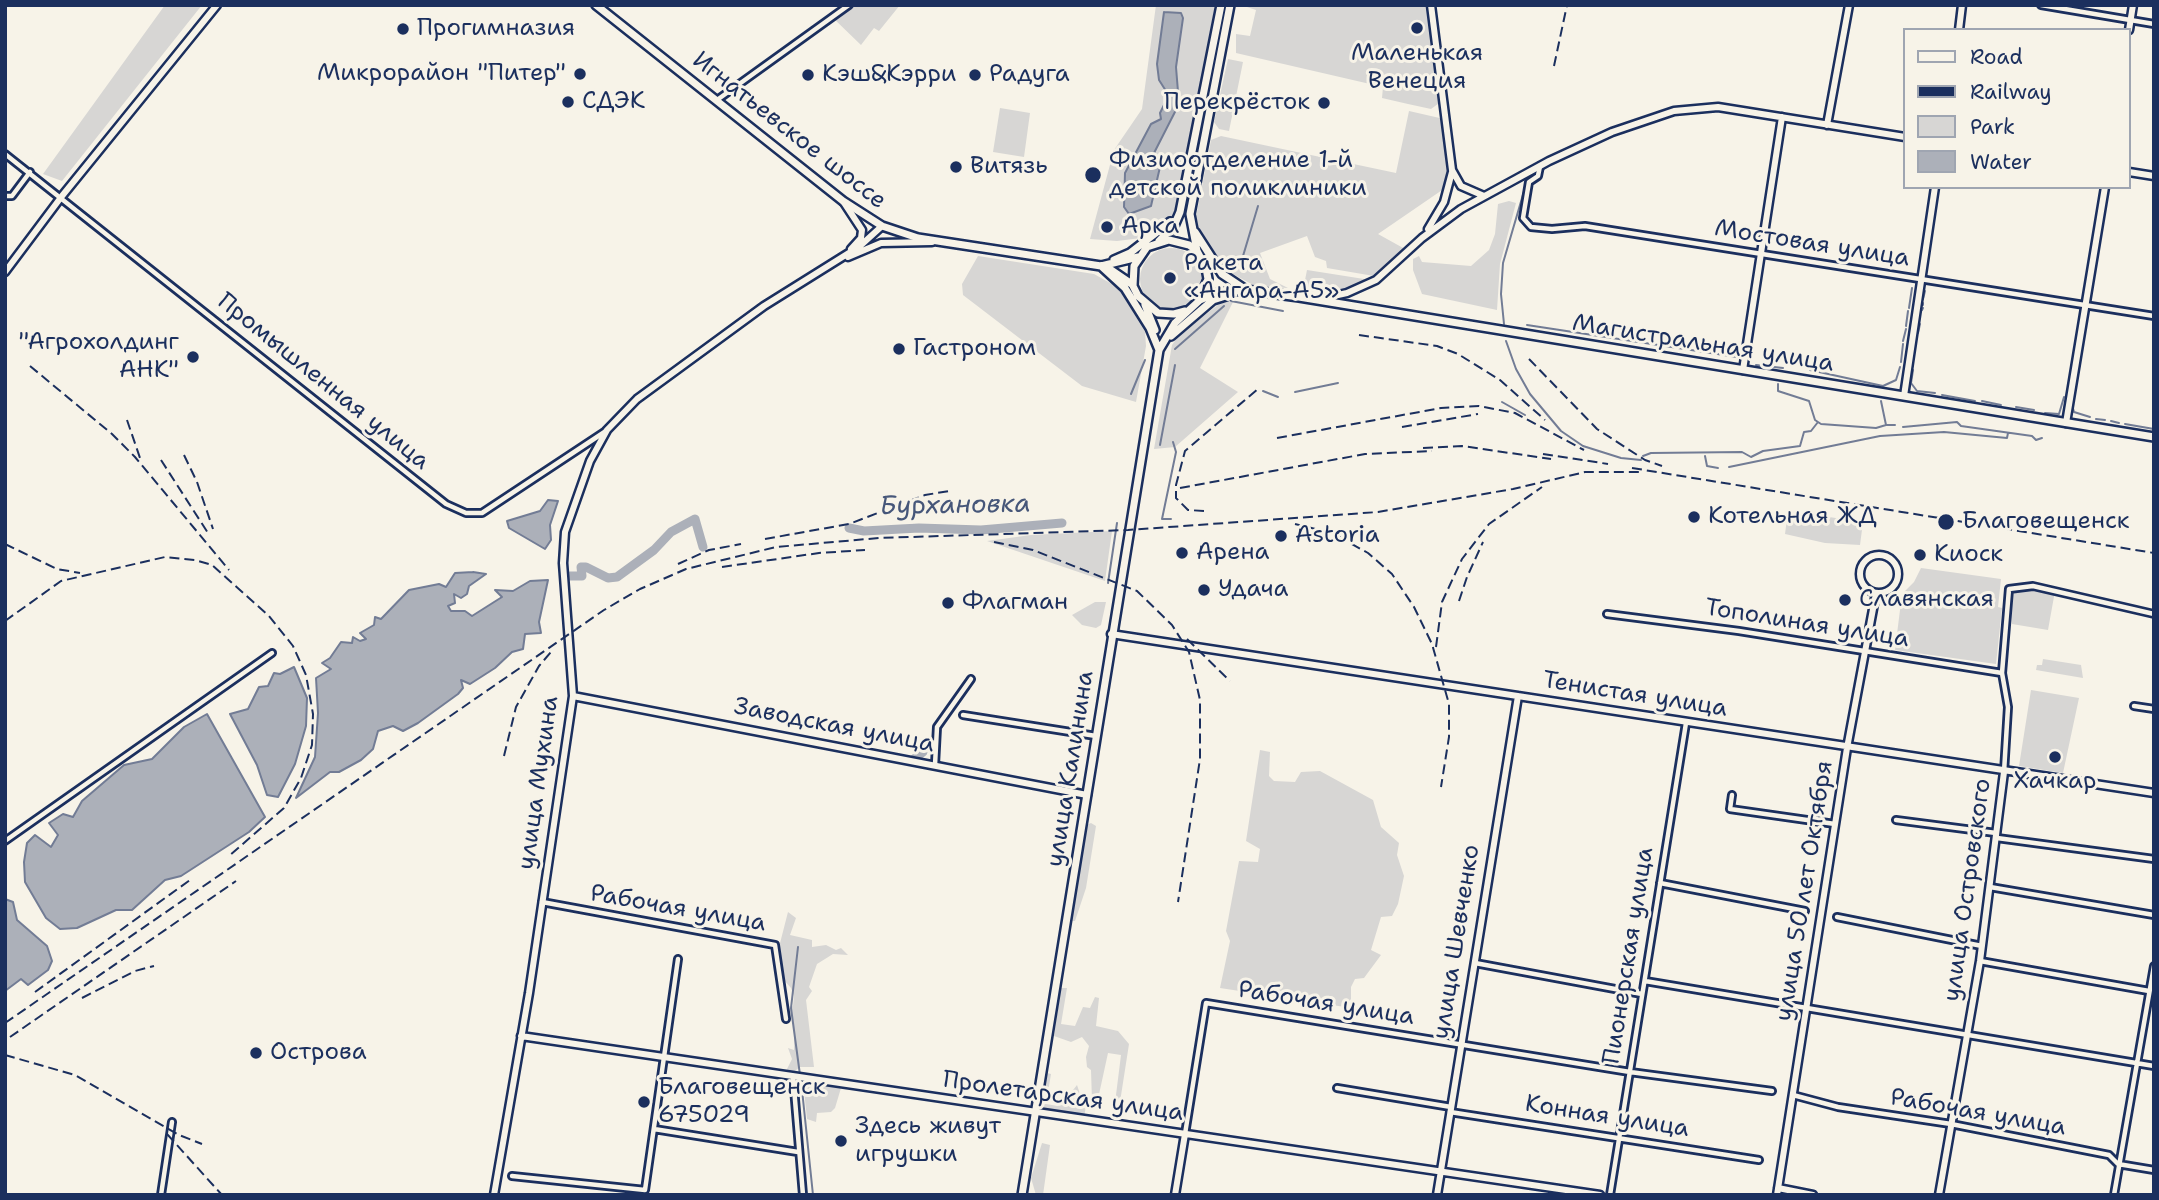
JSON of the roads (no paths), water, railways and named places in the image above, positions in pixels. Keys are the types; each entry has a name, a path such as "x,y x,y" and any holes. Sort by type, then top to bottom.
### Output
{"main road":[{"name":"Игнатьевское шоссе","path":"596,5 843,201 882,226 918,238 1101,266"},
{"path":"1101,266 1138,257 1174,226 1180,212 1221,5"},
{"path":"1200,300 1205,290 1206,268 1197,251 1190,214 1230,5"},
{"path":"1101,266 1129,253 1167,226 1180,212"},
{"path":"1190,214 1196,236 1214,265 1246,290"},
{"path":"1159,241 1180,241 1197,251"},
{"path":"1133,286 1134,266 1138,257"},
{"path":"1101,266 1120,275 1133,286 1145,305 1159,350"},
{"path":"1101,266 1125,288 1150,328 1159,350"},
{"path":"1206,268 1246,290"},
{"path":"1159,350 1171,330 1200,300 1216,293 1246,290"},
{"path":"1159,350 1179,328 1213,300 1246,290"},
{"name":"Магистральная улица","path":"1246,290 1318,299 2154,437"},
{"path":"1145,305 1166,314 1189,310"},
{"name":"улица Калинина","path":"1022,1195 1159,350"}],"street":[{"path":"5,272 62,196 217,5"},
{"path":"607,13 612,5"},
{"path":"717,100 849,5"},
{"path":"1422,238 1444,202 1452,170 1431,5"},
{"path":"1827,125 1849,5"},
{"path":"1959,28 1962,5"},
{"path":"2041,5 2154,24"},
{"path":"2129,28 2133,5"},
{"path":"1318,299 1354,290 1376,280 1422,238 1483,196 1540,166 1612,132 1681,109 1718,107 1904,137"},
{"path":"1743,370 1782,117"},
{"name":"Промышленная улица","path":"5,153 446,504 466,513 482,513 607,430"},
{"name":"Мостовая улица","path":"1540,166 1538,176 1530,182 1523,218 1531,227 1552,229 1585,226 2154,316"},
{"path":"1452,170 1461,186 1483,196"},
{"path":"5,196 12,196 30,172"},
{"path":"2131,172 2154,176"},
{"path":"1904,396 1935,189"},
{"path":"2066,423 2105,189"},
{"path":"840,261 862,234 861,226 843,201"},
{"name":"улица Мухина","path":"495,1195 522,1036 573,696 563,564 565,532 590,461 607,430 637,399 760,309 840,261 882,226"},
{"path":"840,261 881,243 945,242"},
{"path":"1882,555 1894,563 1898,577 1890,590 1875,593 1863,585 1860,571 1867,558 1882,555"},
{"name":"улица Островского","path":"1939,1195 1980,961 1997,836 2008,707 2002,673 2010,589 2033,586 2154,614"},
{"name":"улица 50 лет Октября","path":"1778,1191 1847,748 1875,593"},
{"name":"Тополиная улица","path":"1607,614 2002,673"},
{"name":"Тенистая улица","path":"1111,634 2154,793"},
{"path":"5,841 272,653"},
{"path":"935,765 937,727 971,679"},
{"name":"Заводская улица","path":"573,696 1087,795"},
{"name":"улица Шевченко","path":"1437,1195 1518,696"},
{"path":"2134,706 2154,709"},
{"path":"962,715 1096,736"},
{"name":"Пионерская улица","path":"1610,1195 1686,723"},
{"path":"1732,795 1730,809 1835,824"},
{"path":"1896,820 2154,859"},
{"path":"1660,883 1805,911"},
{"path":"1990,887 2154,915"},
{"name":"Рабочая улица","path":"542,902 775,945 786,1019"},
{"path":"1837,917 1982,946"},
{"path":"512,1176 645,1190 678,959"},
{"path":"1980,961 2149,991"},
{"path":"1475,963 1643,994"},
{"path":"2114,1195 2154,966"},
{"path":"1645,981 2154,1066"},
{"name":"Рабочая улица","path":"1185,1135 1206,1003 1630,1072 1772,1091"},
{"name":"Пролетарская улица","path":"522,1036 1600,1195"},
{"path":"798,1077 798,1152 803,1195"},
{"name":"Конная улица","path":"1337,1088 1759,1160"},
{"name":"Рабочая улица","path":"1793,1095 1838,1107 1951,1124 2109,1155 2118,1164 2154,1170"},
{"path":"161,1195 172,1122"},
{"path":"654,1129 798,1152"},
{"path":"1175,1195 1185,1135"},
{"path":"1778,1191 1813,1195"}],"water":[{"path":"1164,12 1181,13 1183,18 1176,67 1179,104 1153,155 1160,167 1151,206 1129,214 1124,207 1125,173 1151,124 1161,119 1160,113 1166,101 1166,91 1159,80 1157,64"},
{"path":"548,500 558,501 550,525 551,540 545,549 509,528 507,521 540,511"},
{"path":"455,573 486,574 469,586 467,594 461,598 454,594 455,603 448,606 451,611 465,611 472,616 502,597 495,590 513,591 530,581 548,580 539,622 541,633 525,634 523,649 512,652 495,668 470,684 461,680 463,688 458,694 418,723 403,731 393,726 378,731 373,749 361,760 339,772 330,772 296,798 315,757 318,713 316,678 331,669 322,663 330,658 341,642 352,643 353,637 360,641 366,639 360,633 374,625 375,617 381,619 409,590 439,584 446,587"},
{"path":"294,667 307,698 306,726 295,764 278,797 267,795 257,765 230,714 248,709 259,687 268,686 274,673 280,674"},
{"path":"207,714 265,817 249,832 181,876 165,880 132,910 116,910 77,928 60,929 46,918 25,882 27,843 35,835 51,847 58,835 49,823 63,814 73,817 82,801 124,765 152,759 184,727"},
{"path":"5,899 13,902 17,920 47,946 52,961 48,970 28,985 21,979 5,991"}],"waterway":[{"path":"1504,324 1501,294 1503,263 1527,181"},
{"path":"1240,266 1258,206"},
{"path":"1909,308 1912,288"},
{"path":"1923,299 1925,291"},
{"path":"1231,301 1283,311"},
{"path":"1175,349 1224,306"},
{"path":"1906,326 1908,311"},
{"path":"1918,333 1920,324"},
{"path":"1527,325 1737,357"},
{"path":"1903,341 1906,329"},
{"path":"1506,341 1516,369 1530,394 1561,431 1583,446 1621,458 1641,460"},
{"path":"1901,362 1903,344"},
{"path":"1131,394 1145,360"},
{"path":"1160,445 1175,365"},
{"path":"1756,365 1783,368"},
{"path":"1810,370 1883,386 1896,380 1900,367"},
{"path":"1913,370 1911,383 1917,391 1935,393"},
{"path":"1295,392 1338,383"},
{"path":"1778,384 1778,391 1809,401 1815,420 1821,424 1876,428 1886,425"},
{"path":"1263,391 1278,397"},
{"path":"1942,395 1975,401"},
{"path":"2045,413 2059,414 2064,397"},
{"path":"1881,401 1886,425 1895,425"},
{"path":"1982,401 2001,405"},
{"path":"1502,402 1525,415"},
{"path":"2072,405 2074,412 2090,417"},
{"path":"2016,407 2034,410"},
{"path":"2096,419 2105,420"},
{"path":"2111,421 2119,423"},
{"path":"1643,456 1651,453 1742,452 1751,457 1763,451 1800,446 1804,432 1811,431 1818,422"},
{"path":"1903,427 1957,422 1961,426 2032,436 2036,440 2042,438"},
{"path":"2125,424 2154,429"},
{"path":"1729,467 1880,436 1944,432 2007,438 2008,433"},
{"path":"1171,519 1162,519 1176,452 1173,442"},
{"path":"1705,456 1707,466 1718,468"},
{"name":"Бурхановка","path":"570,576 582,576 581,567 586,567 608,578 617,577 654,550 671,532 695,519 703,547"},
{"name":"Бурхановка","path":"849,528 864,531 919,528 981,530 1062,523"},
{"name":"Бурхановка","path":"1108,583 1117,523"},
{"name":"Бурхановка","path":"914,759 923,752"},
{"name":"Бурхановка","path":"798,947 791,1008 800,1075"},
{"name":"Бурхановка","path":"801,1080 813,1195"}],"railway":[{"path":"1554,66 1567,5"},
{"path":"1359,335 1437,346 1458,354 1500,380 1545,420"},
{"path":"1529,359 1597,429 1645,460 1662,466"},
{"path":"30,366 112,434 135,457 229,570"},
{"path":"1204,511 1188,510 1176,498 1176,485 1185,451 1259,388"},
{"path":"1277,438 1441,408 1479,406 1515,413 1584,450"},
{"path":"1402,427 1478,414"},
{"path":"127,420 140,458"},
{"path":"1423,448 1462,446 1551,459"},
{"path":"1180,488 1365,454 1432,451"},
{"path":"1543,454 1608,464"},
{"path":"184,455 197,482 213,529"},
{"path":"161,460 208,533"},
{"path":"1632,468 2154,553"},
{"path":"5,1023 604,610 640,589 686,569 776,547 879,538 1128,530 1378,512 1513,489 1585,472 1639,472"},
{"path":"1436,647 1442,602 1462,559 1489,524 1542,487"},
{"path":"765,539 849,524 925,495 949,491"},
{"path":"1295,524 1332,533 1368,553 1392,574 1414,607 1432,644 1449,704 1449,737 1441,787"},
{"path":"994,542 1033,550 1137,591 1172,625 1189,652 1200,700 1200,759 1178,902"},
{"path":"1459,601 1483,542"},
{"path":"5,544 57,569 80,573"},
{"path":"678,564 709,550 741,544"},
{"path":"722,567 819,553 865,550"},
{"path":"5,621 61,581 165,557 212,565 269,616 293,646 306,675 313,714 312,745 301,778 284,808 229,856"},
{"path":"1187,639 1230,681"},
{"path":"504,756 516,707 539,666 551,652"},
{"path":"35,992 190,880"},
{"path":"10,1037 236,881"},
{"path":"82,998 135,971 154,966"},
{"path":"5,1055 75,1075 179,1135 202,1144"},
{"path":"167,1134 222,1195"}],"place":[{"name":"Маленькая Венеция","path":"1417,28"},
{"name":"Прогимназия","path":"403,29"},
{"name":"Микрорайон \"Питер\"","path":"580,74"},
{"name":"Кэш&Кэрри","path":"808,75"},
{"name":"Радуга","path":"975,75"},
{"name":"СДЭК","path":"568,102"},
{"name":"Перекрёсток","path":"1324,103"},
{"name":"Витязь","path":"956,167"},
{"name":"Физиоотделение 1-й детской поликлиники","path":"1093,175"},
{"name":"Арка","path":"1107,227"},
{"name":"Ракета «Ангара-А5»","path":"1170,278"},
{"name":"Гастроном","path":"899,349"},
{"name":"\"Агрохолдинг АНК\"","path":"193,357"},
{"name":"Котельная ЖД","path":"1694,517"},
{"name":"Благовещенск","path":"1946,522"},
{"name":"Astoria","path":"1281,536"},
{"name":"Арена","path":"1182,553"},
{"name":"Киоск","path":"1920,555"},
{"name":"Удача","path":"1204,590"},
{"name":"Славянская","path":"1845,600"},
{"name":"Флагман","path":"948,603"},
{"name":"Хачкар","path":"2055,757"},
{"name":"Острова","path":"256,1053"},
{"name":"Благовещенск 675029","path":"644,1102"},
{"name":"Здесь живут игрушки","path":"841,1141"}]}
